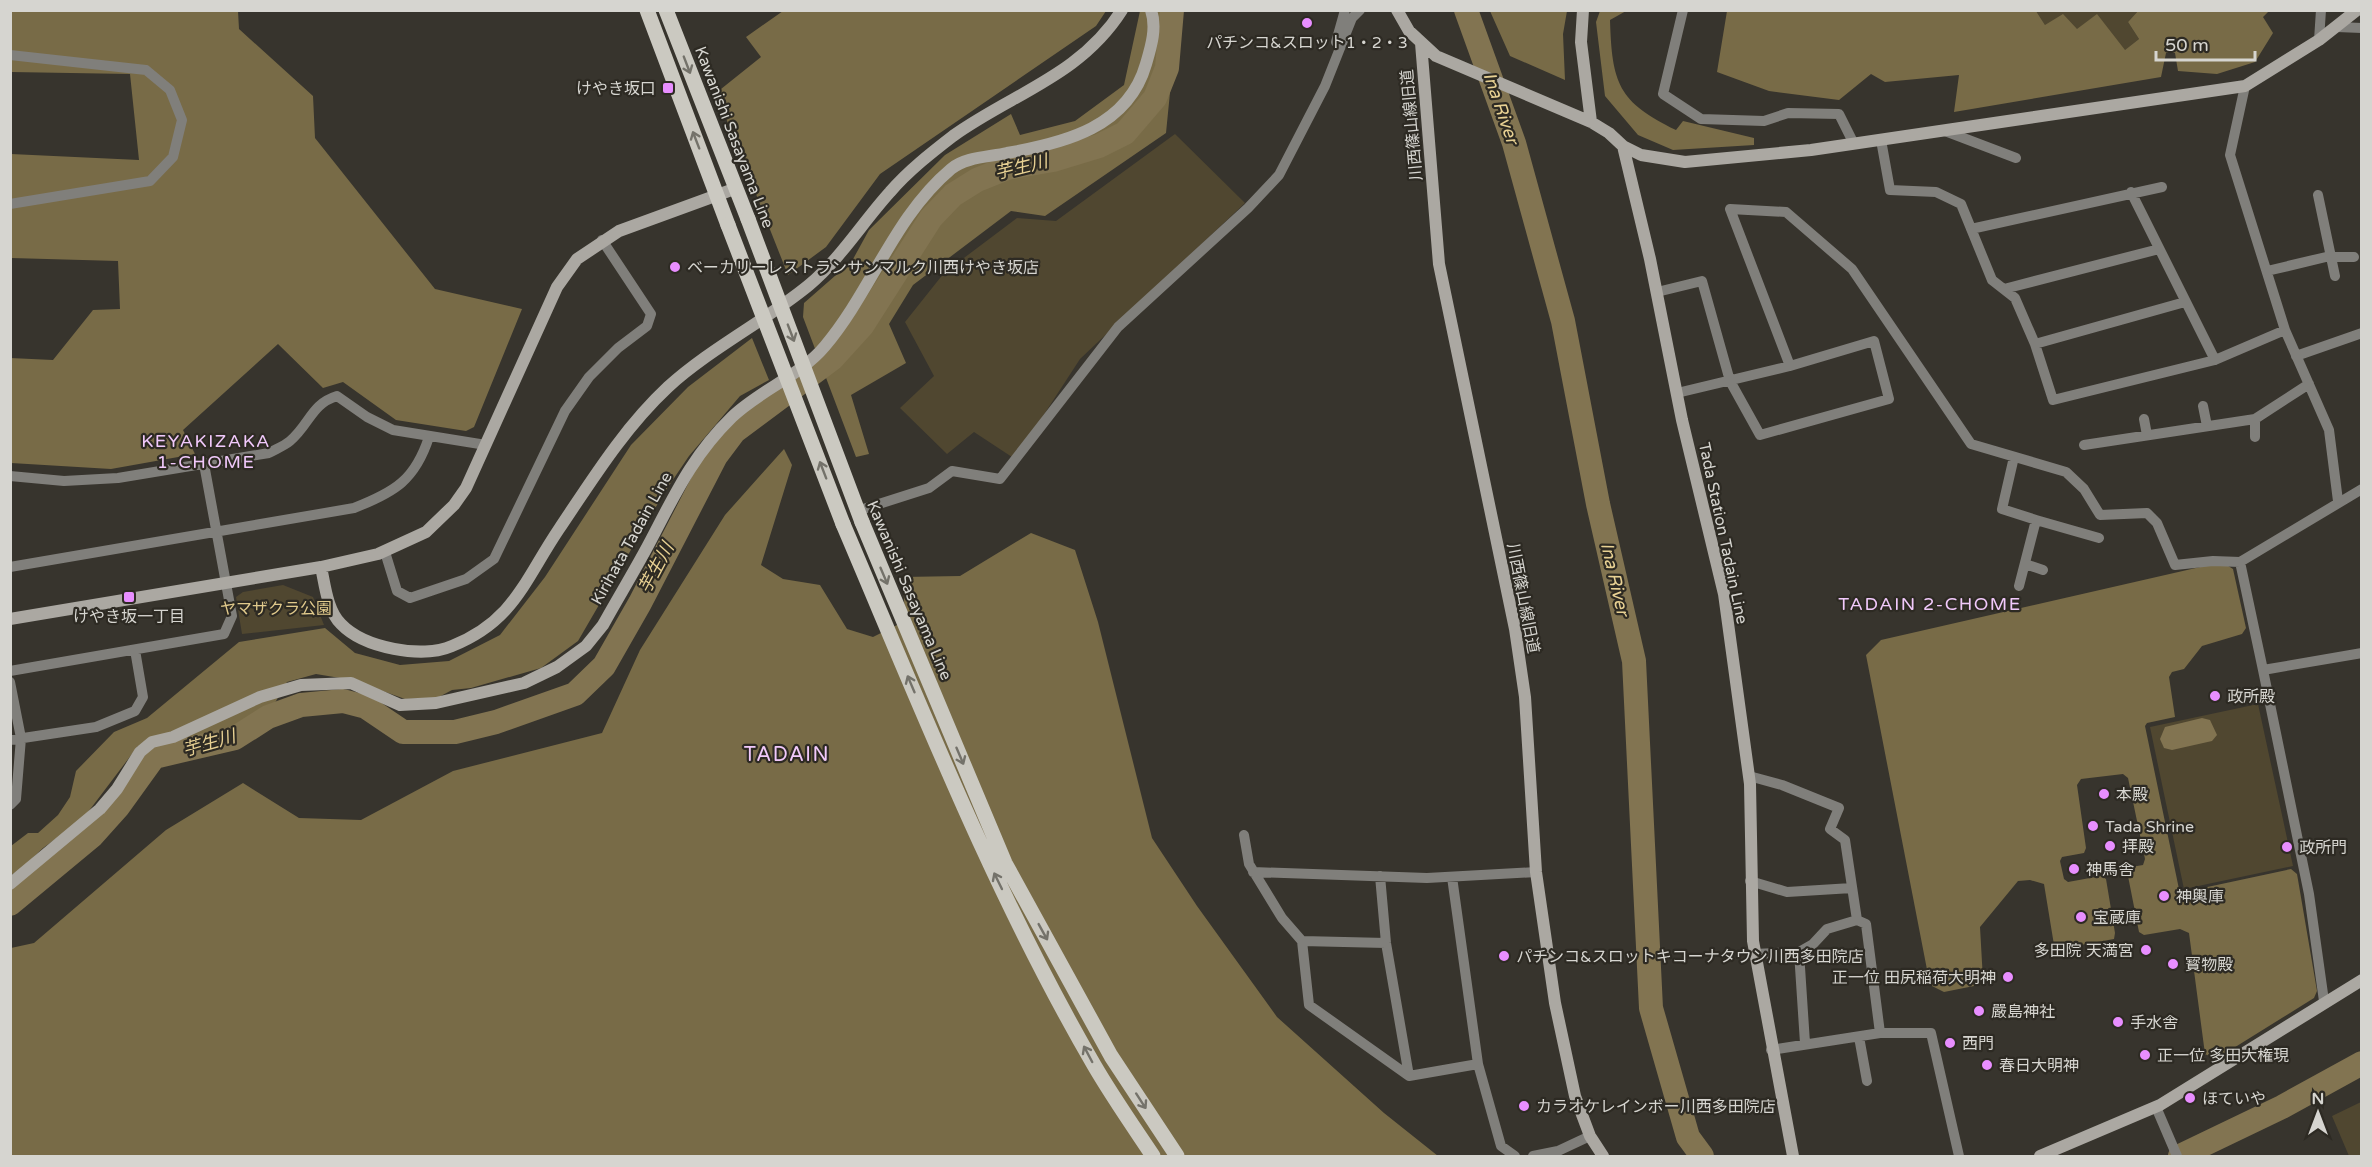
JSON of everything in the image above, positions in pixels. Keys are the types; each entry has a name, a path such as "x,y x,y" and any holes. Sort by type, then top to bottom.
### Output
{"main road":[{"path":"647,10 843,524 969,820 1025,936 1094,1066 1153,1156"},
{"name":"Kawanishi Sasayama Line","path":"666,10 734,189 748,219 860,517 1005,863 1111,1056 1177,1156"}],"street":[{"path":"321,567 330,607 341,625 384,648 413,652 448,648 482,633 500,618 518,596 557,532 634,422 668,388 699,361 808,286 835,261 890,191 928,156 955,135 1087,54 1110,29 1122,10"},
{"name":"Kirihata Tadain Line","path":"10,884 100,809 117,789 140,752 152,742 173,737 260,697 302,685 351,683 400,705 436,704 524,683 557,667 586,646 603,625 697,455 754,397 814,358 826,345 872,279 912,208 953,167 977,158 1029,149 1094,129 1124,106 1143,77 1152,43 1154,18 1151,10"},
{"path":"1325,86 1344,10"},
{"path":"860,517 929,488 952,471 1000,479 1118,327 1248,208 1279,175 1325,86 1352,18 1360,10"},
{"path":"1397,10 1408,31 1436,56 1591,122 1609,133 1623,146 1641,155 1684,162 1854,144 2245,86 2319,40 2357,10"},
{"path":"1583,10 1581,42 1591,122"},
{"path":"1683,10 1663,94 1701,119 1764,121 1788,113 1839,114 1854,144"},
{"path":"2319,40 2321,10"},
{"path":"2337,27 2361,28"},
{"name":"川西篠山線旧道","path":"1420,43 1439,264 1515,628 1525,697 1536,872 1555,1003 1575,1096 1590,1136 1603,1156"},
{"path":"10,55 146,70 170,90 182,120 173,157 150,181 10,204"},
{"path":"2245,86 2230,155 2285,330 2329,430 2338,501"},
{"path":"1945,131 2016,158"},
{"path":"1881,140 1890,190 1936,192 1961,204 1992,280 2015,298 2035,344 2053,400 2215,360 2285,330"},
{"name":"Tada Station Tadain Line","path":"1623,146 1658,292 1677,393 1724,594 1749,776 1750,881 1755,954 1792,1156"},
{"path":"1971,229 2162,187"},
{"path":"10,619 226,581 321,567 384,552 426,532 454,505 466,488 557,286 578,259 602,240 619,231 734,189"},
{"path":"2131,192 2215,360"},
{"path":"2318,195 2335,276"},
{"path":"1790,366 1730,209 1786,212 1852,269 1971,444 2066,472 2084,489 2100,515 2147,513 2157,523 2175,565 2213,561 2240,562 2361,489"},
{"path":"384,552 397,591 410,598 466,579 494,559 565,411 589,377 618,348 647,326 651,315 602,240"},
{"path":"2004,289 2159,249"},
{"path":"2266,271 2331,256 2354,256"},
{"path":"1658,292 1702,281 1730,381 1760,435 1889,399 1874,341 1790,366 1730,381 1677,393"},
{"path":"2035,344 2185,302"},
{"path":"2296,356 2361,333"},
{"path":"2084,445 2255,418 2308,384"},
{"path":"10,476 64,481 118,478 269,453 289,443 322,400 338,396 366,417 393,430 486,445"},
{"path":"2203,406 2207,426"},
{"path":"2254,437 2255,418"},
{"path":"2145,419 2147,435"},
{"path":"10,567 354,508 382,497 407,480 422,460 429,437"},
{"path":"2014,457 2002,509 2099,538"},
{"path":"10,671 224,634 232,616 218,530 204,464"},
{"path":"2019,586 2036,520"},
{"path":"2240,562 2309,894 2324,1001"},
{"path":"2025,564 2043,570"},
{"path":"16,739 96,727 135,711 142,697 135,650"},
{"path":"2263,670 2361,653"},
{"path":"10,682 16,739 16,799 10,805"},
{"path":"1749,776 1782,785 1839,808 1830,829 1845,840 1857,920"},
{"path":"1244,835 1249,864 1253,872 1282,918 1302,941 1309,1005 1409,1076 1478,1064"},
{"path":"1253,872 1452,877 1536,872"},
{"path":"1380,876 1386,943 1409,1076"},
{"path":"1452,877 1478,1064 1501,1146 1515,1156"},
{"path":"1750,881 1787,892 1852,888"},
{"path":"1755,954 1799,952 1813,944 1827,929 1857,920 1866,924 1880,1034"},
{"path":"1302,941 1386,943"},
{"path":"1799,952 1806,1043"},
{"path":"2040,1156 2156,1107 2361,980"},
{"path":"1771,1050 1806,1043 1880,1034 1931,1033 1959,1156"},
{"path":"1859,1037 1868,1082"},
{"path":"2156,1107 2177,1156"},
{"path":"1533,1156 1558,1151 1590,1136"}],"green space":[{"path":"2036,11 2138,11 2128,22 2139,39 2124,51 2077,29 2045,25"},
{"path":"1175,134 1245,203 1080,359 1015,459 974,432 947,454 900,408 934,376 905,322 944,273 1017,218 1056,221"},
{"name":"ヤマザクラ公園","path":"283,585 313,597 324,625 242,634 236,597 243,592"},
{"path":"2258,704 2293,866 2184,889 2150,727"},
{"path":"2361,1102 2361,1156 2349,1156 2332,1116"}],"shaded area":[{"path":"11,11 238,11 239,29 313,96 315,138 435,289 522,309 474,427 466,431 396,420 343,382 323,388 278,344 183,430 195,454 111,469 11,463 10,358 53,360 93,310 120,309 118,261 11,258 11,154 139,160 130,74 11,72"},
{"path":"783,11 1106,11 1096,26 880,174 826,247 788,275 716,93 761,57 746,37"},
{"path":"1140,11 1182,11 1177,22 1166,133 1045,216 1011,211 913,285 889,324 906,363 851,395 869,454 856,457 803,317 804,303 852,261 869,230 945,155 1011,114 1020,135 1075,121 1124,85"},
{"path":"1490,11 1567,11 1563,34 1565,80 1510,56"},
{"path":"1600,11 1626,11 1610,20 1616,75 1630,100 1657,120 1676,130 1683,121 1754,138 1754,145 1673,150 1638,135 1605,96 1596,22"},
{"path":"1727,11 2036,11 2045,25 2063,14 2077,29 2097,14 2125,50 2139,39 2128,22 2138,11 2269,11 2263,17 2273,33 2255,62 2217,74 2178,71 2175,53 2166,53 2161,77 1954,112 1959,75 1885,82 1871,74 1839,100 1769,91 1717,72"},
{"path":"752,338 769,380 740,396 689,456 664,493 578,641 541,668 471,688 452,690 437,698 405,699 352,680 316,674 287,682 272,708 205,742 185,747 138,746 82,820 11,875 11,846 28,833 38,833 58,815 70,797 76,771 114,732 147,718 239,642 325,628 355,653 400,665 449,661 500,635 545,577 631,445 688,387"},
{"path":"784,449 792,465 761,565 783,579 820,585 847,629 873,637 905,621 903,577 960,576 1031,533 1075,550 1098,622 1152,838 1197,906 1277,1017 1384,1113 1438,1156 11,1156 11,948 34,943 166,830 243,783 299,818 361,820 453,771 602,733 640,650 725,515"},
{"path":"2222,562 2233,569 2246,628 2242,634 2202,646 2184,669 2172,672 2169,677 2175,717 2147,723 2145,726 2179,889 2184,892 2291,869 2297,874 2317,991 2314,998 2216,1059 2205,1054 2189,933 2180,929 2144,935 2139,932 2127,871 2131,867 2143,865 2145,859 2128,778 2123,774 2081,779 2077,785 2086,848 2084,853 2062,857 2060,861 2064,879 2068,882 2101,876 2106,879 2114,939 2058,949 2054,945 2044,884 2030,880 2018,881 1980,927 1983,980 1979,985 1944,992 1930,985 1866,655 1881,640"},
{"path":"2202,718 2210,720 2217,735 2212,741 2172,750 2164,748 2160,739 2165,727"}],"waterway":[{"name":"芋生川","path":"10,904 92,836 118,807 154,757 235,738 268,717 301,705 343,701 366,707 403,732 455,732 496,722 575,694 604,666 640,603 716,456 734,432 832,359 862,326 931,218 953,195 977,180 1007,168 1053,160 1099,146 1125,133 1155,98 1167,68 1172,10"},
{"name":"Ina River","path":"1466,10 1514,143 1563,321 1598,504 1634,661 1651,1008 1688,1137 1702,1156"},
{"name":"Ina River","path":"2180,1156 2282,1107 2362,1063"}],"place":[{"name":"パチンコ&スロット1・2・3","path":"1307,23"},
{"name":"けやき坂口","path":"668,88"},
{"name":"ベーカリーレストランサンマルク川西けやき坂店","path":"675,267"},
{"name":"けやき坂一丁目","path":"129,597"},
{"name":"政所殿","path":"2215,696"},
{"name":"本殿","path":"2104,794"},
{"name":"Tada Shrine","path":"2093,826"},
{"name":"拝殿","path":"2110,846"},
{"name":"政所門","path":"2287,847"},
{"name":"神馬舎","path":"2074,869"},
{"name":"神輿庫","path":"2164,896"},
{"name":"宝蔵庫","path":"2081,917"},
{"name":"多田院 天満宮","path":"2146,950"},
{"name":"パチンコ&スロットキコーナタウン川西多田院店","path":"1504,956"},
{"name":"寳物殿","path":"2173,964"},
{"name":"正一位 田尻稲荷大明神","path":"2008,977"},
{"name":"嚴島神社","path":"1979,1011"},
{"name":"手水舎","path":"2118,1022"},
{"name":"西門","path":"1950,1043"},
{"name":"正一位 多田大権現","path":"2145,1055"},
{"name":"春日大明神","path":"1987,1065"},
{"name":"ほていや","path":"2190,1098"},
{"name":"カラオケレインボー川西多田院店","path":"1524,1106"}],"district":[{"name":"KEYAKIZAKA 1-CHOME","path":"206,451"},
{"name":"TADAIN 2-CHOME","path":"1930,604"},
{"name":"TADAIN","path":"787,754"}]}
